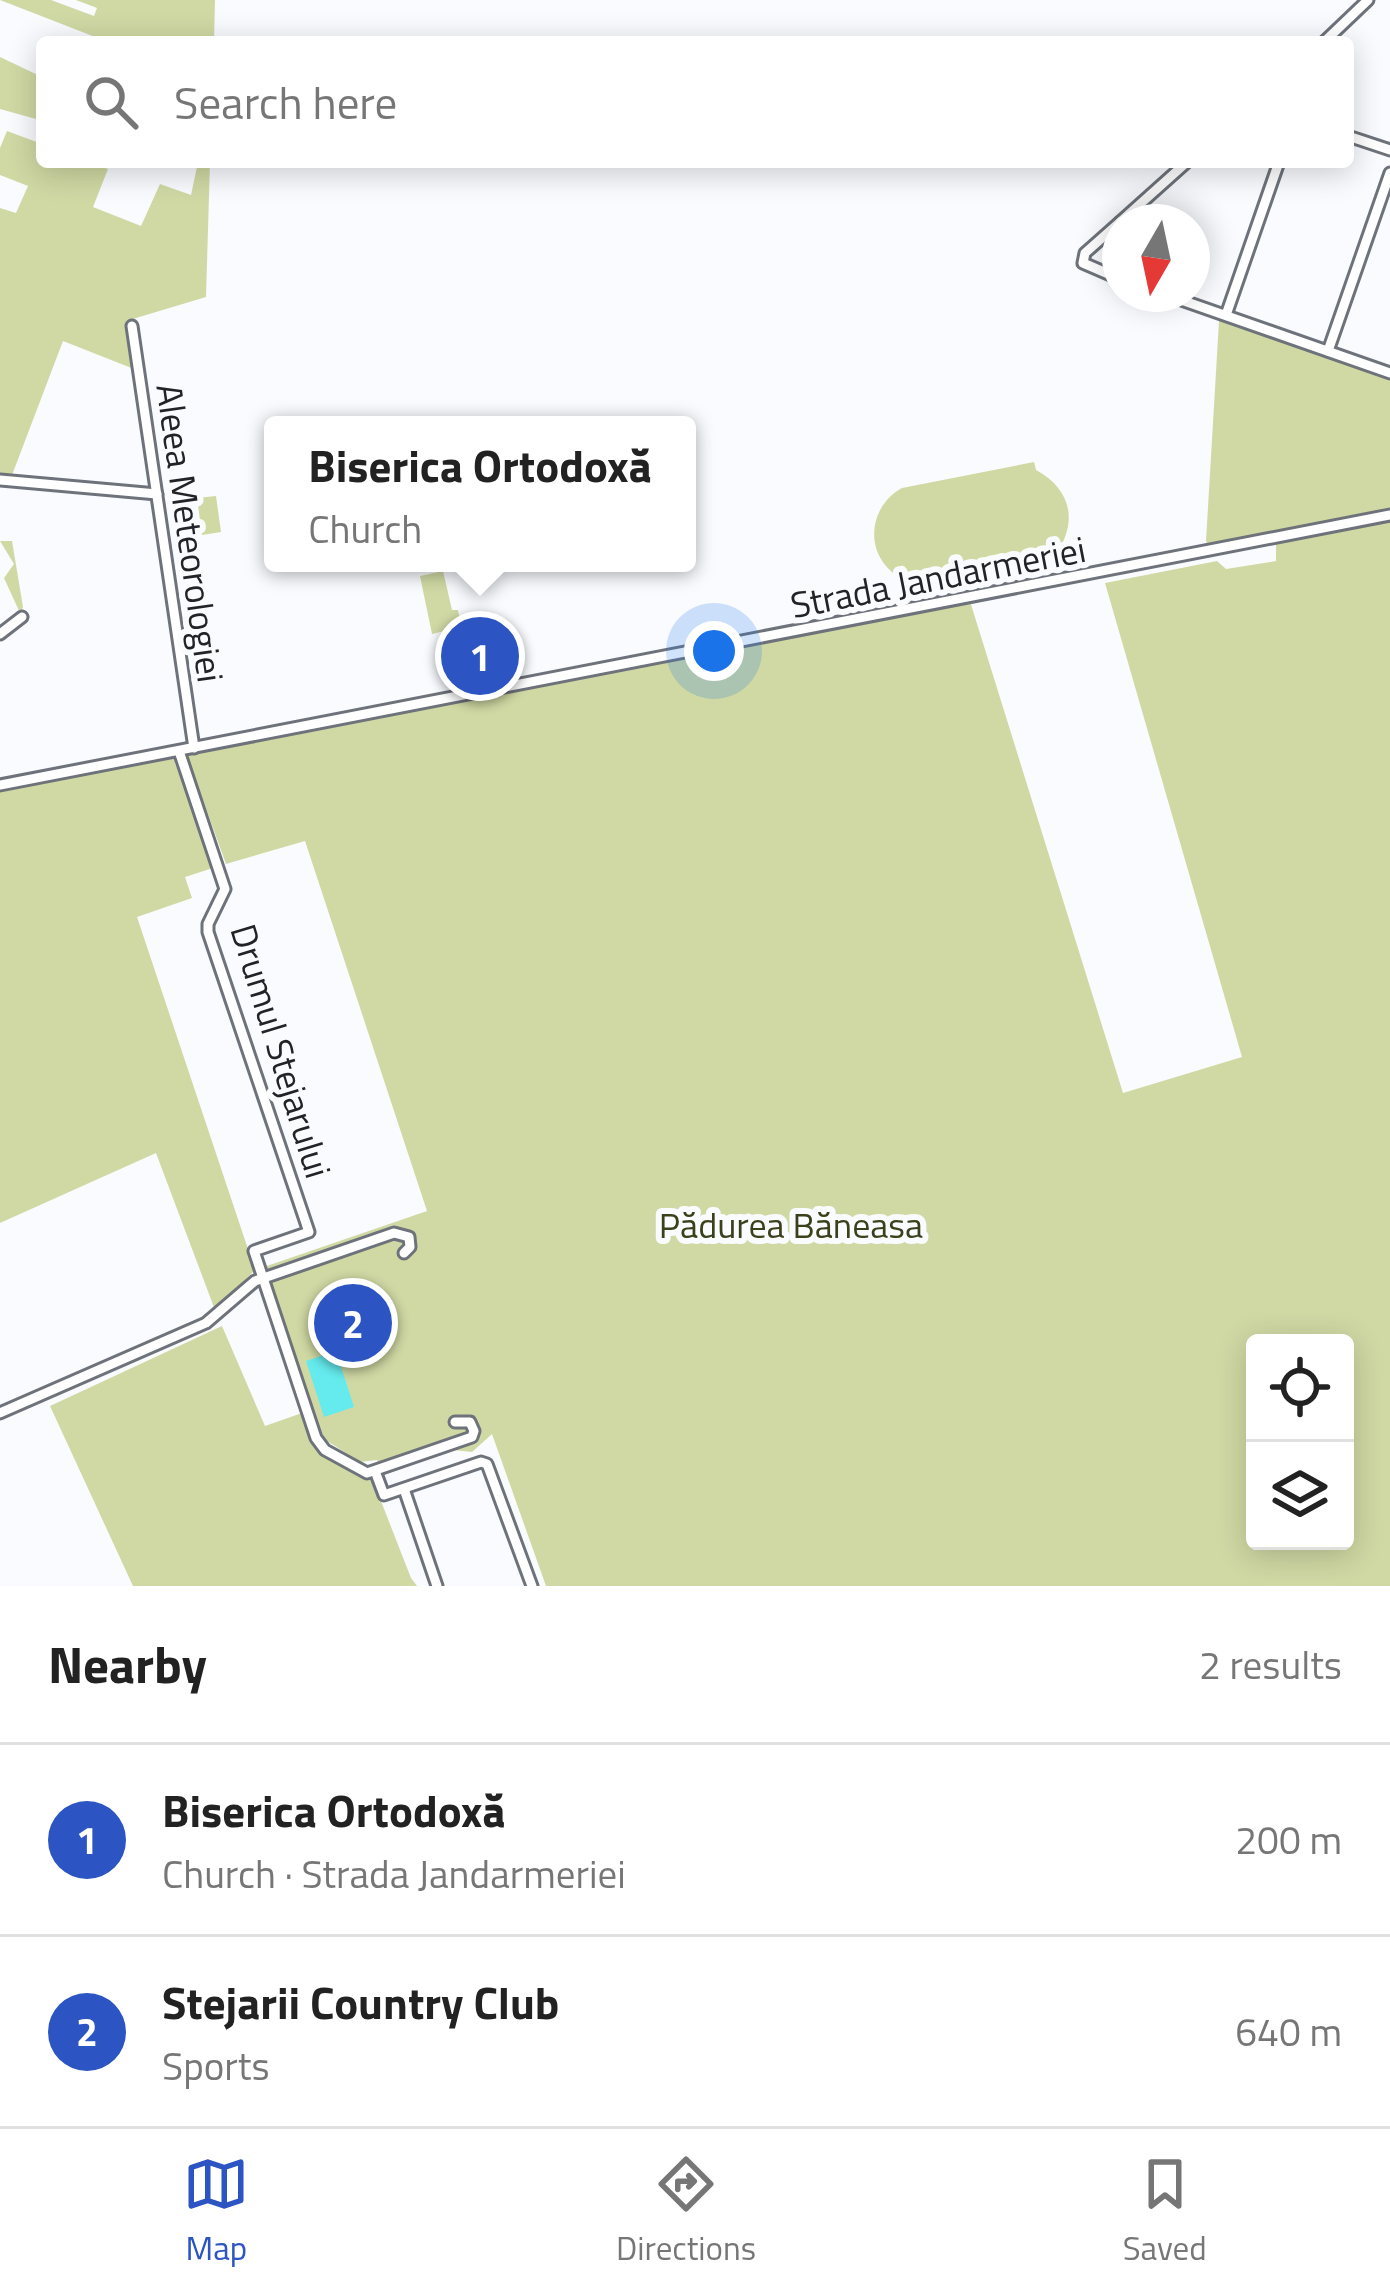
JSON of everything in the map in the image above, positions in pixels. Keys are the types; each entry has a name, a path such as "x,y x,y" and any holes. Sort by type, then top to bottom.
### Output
{"street":[{"path":"1330,36 1367,0"},
{"path":"1354,138 1390,150"},
{"path":"1140,204 1180,168"},
{"path":"1226,315 1278,168"},
{"path":"1328,352 1390,173"},
{"path":"1102,238 1083,262 1102,272"},
{"path":"1210,310 1390,373"},
{"name":"Aleea Meteorologiei","path":"132,326 194,748"},
{"path":"0,480 157,494"},
{"name":"Strada Jandarmeriei","path":"0,785 1389,512"},
{"path":"0,634 22,617"},
{"name":"Drumul Stejarului","path":"179,751 225,889 208,932 309,1232 254,1251 264,1277"},
{"path":"0,1413 206,1323 264,1277 394,1233 409,1237 412,1243 404,1252"},
{"path":"264,1277 319,1442 360,1472 374,1471 472,1437 470,1422 455,1422"},
{"path":"374,1471 384,1495 488,1463 532,1586"},
{"path":"404,1489 437,1586"}],"green space":[{"path":"0,0 51,0 94,16 97,8 76,0 215,0 214,36 93,36"},
{"path":"0,57 36,74 36,119 0,109"},
{"path":"7,131 36,142 36,168 108,169 93,207 141,226 160,184 191,195 197,168 210,168 206,297 126,321 134,369 63,341 12,475 0,474 0,208 16,213 28,186 0,175 0,148"},
{"name":"Pădurea Băneasa","path":"1226,315 1390,373 1390,1586 546,1586 492,1434 472,1452 453,1450 384,1475 377,1460 360,1462 324,1439 261,1268 427,1211 305,841 226,864 188,759 175,763 213,868 185,877 192,898 137,917 255,1270 215,1310 156,1153 0,1223 0,785 969,598 1123,1093 1242,1057 1105,583 1217,561 1226,569 1276,561 1276,540 1212,551 1206,541 1219,321"},
{"path":"1034,462 1036,470 1060,490 1068,507 1065,537 1049,563 905,591 881,559 874,539 876,519 893,494 902,488"},
{"path":"216,496 221,532 202,535 197,498"},
{"path":"0,541 12,541 23,607 20,613 4,578 14,564"},
{"path":"443,572 461,627 432,634 420,576"},
{"path":"222,1326 265,1426 302,1413 314,1447 365,1480 372,1478 417,1586 133,1586 50,1406"}],"water":[{"path":"336,1351 354,1407 324,1417 306,1361"}],"place":[{"name":"Biserica Ortodoxă","path":"480,656"},
{"name":"Stejarii Country Club","path":"353,1323"}]}
